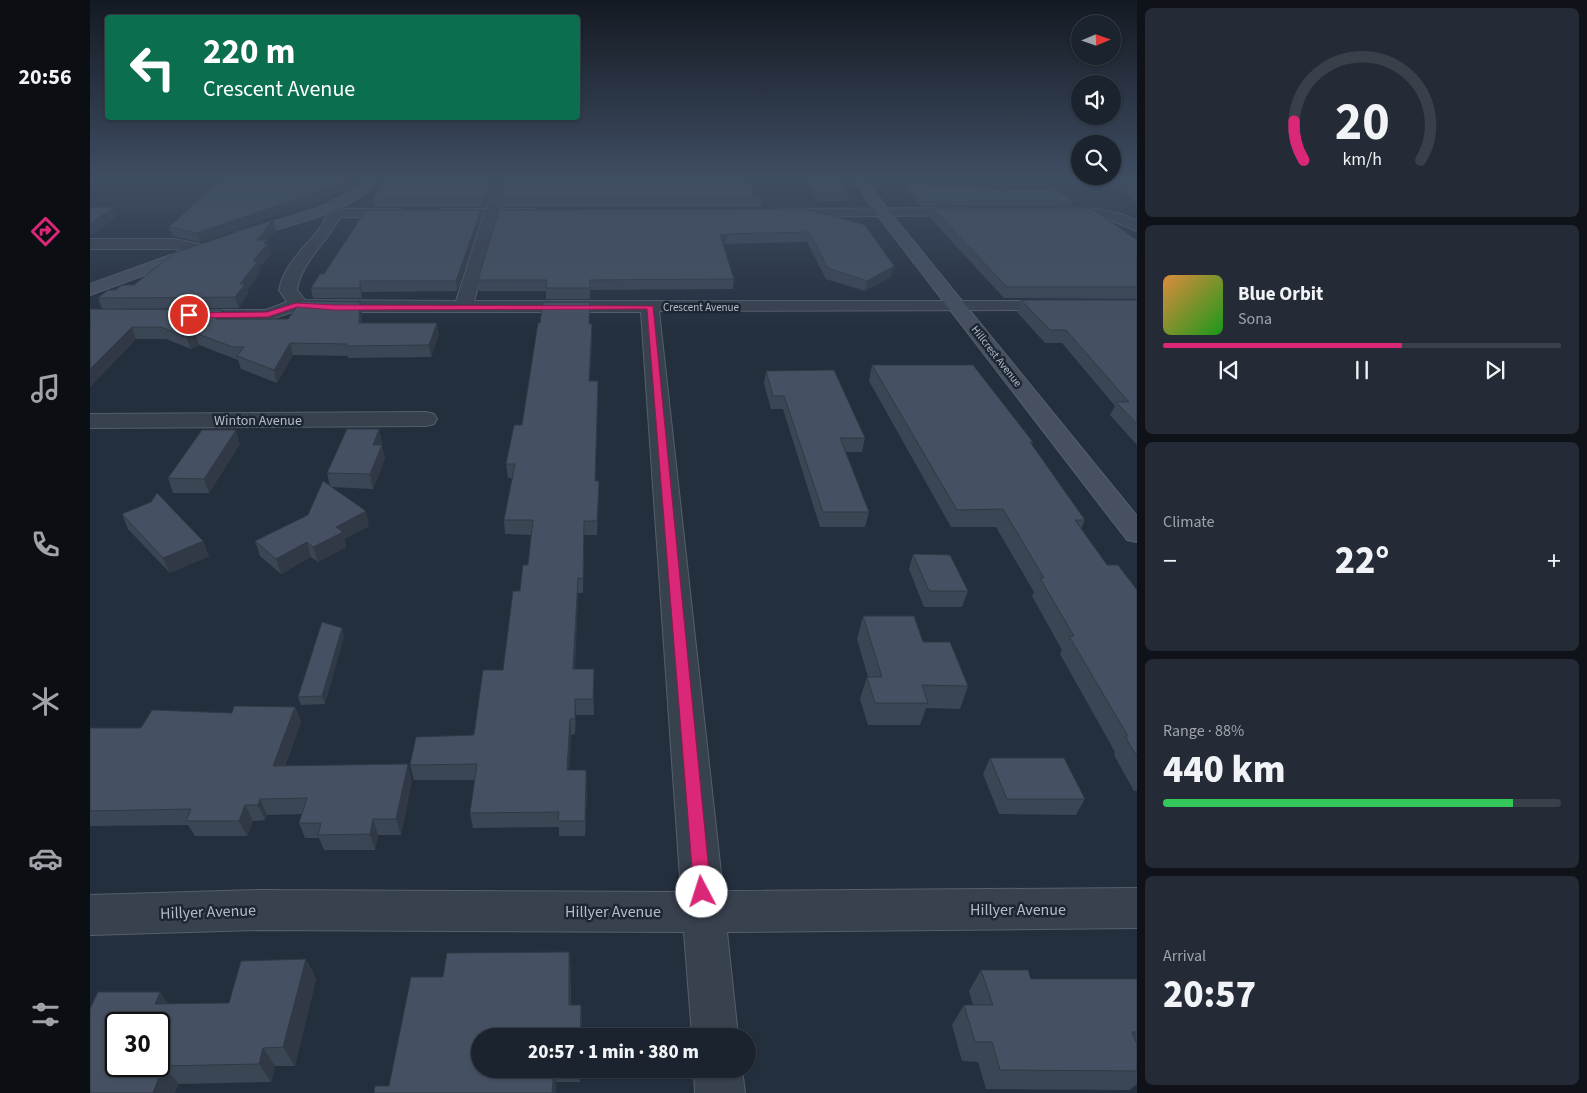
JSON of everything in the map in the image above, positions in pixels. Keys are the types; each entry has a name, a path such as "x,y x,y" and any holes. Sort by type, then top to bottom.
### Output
{"street":[{"path":"90,290 224,241 268,228"},
{"path":"169,316 268,314 296,305 296,300 288,290 292,275 300,259 322,228"},
{"path":"463,307 487,228"},
{"name":"Hillcrest Avenue","path":"895,228 1137,534"},
{"path":"90,244 175,244 202,249"},
{"name":"Crescent Avenue","path":"296,305 335,307 1077,305"},
{"path":"650,307 714,1028"},
{"name":"Winton Avenue","path":"90,421 426,419"},
{"name":"Hillyer Avenue","path":"90,915 259,910 704,912 1137,908"},
{"path":"719,1078 720,1093"}],"building":[{"path":"174,228 212,228 197,233"},
{"path":"249,228 267,228 257,240 266,240 264,244 268,243 253,261 258,261 240,284 245,284 235,297 98,298 108,290 116,290 122,285 134,285 174,253"},
{"path":"354,228 475,228 456,281 360,281 360,288 311,288 320,274 324,274"},
{"path":"494,228 867,228 894,266 867,281 828,268 809,232 727,234 720,235 734,279 590,280 590,288 546,288 547,280 478,280"},
{"path":"951,228 1120,228 1137,240 1137,287 1007,287"},
{"path":"1021,300 1137,300 1137,424 1116,402 1129,402 1066,330 1050,330"},
{"path":"301,301 360,302 359,323 437,323 429,345 345,346 347,344 290,343 274,370 237,356 244,347 233,347 195,333 186,337 161,327 132,327 90,369 90,309 223,310 216,319 288,319"},
{"path":"543,302 590,302 589,324 592,324 589,381 598,381 595,481 599,481 597,521 584,521 583,578 578,578 573,669 594,669 593,699 575,699 575,719 570,719 567,770 586,770 585,821 558,821 559,812 470,813 477,764 410,765 416,737 474,735 483,670 503,670 513,591 520,591 523,565 528,565 533,520 504,520 515,464 506,464 514,425 522,425"},
{"path":"872,365 973,365 1033,442 1030,442 1085,520 1075,520 1107,565 1118,565 1137,590 1137,757 1125,736 1128,736 1069,636 1074,636 1040,578 1044,578 1003,509 957,510"},
{"path":"834,370 865,438 840,438 869,512 823,512 784,396 773,396 766,371"},
{"path":"347,429 379,429 373,445 382,445 370,474 327,473"},
{"path":"202,430 236,430 204,479 168,478"},
{"path":"323,481 366,511 336,527 343,532 313,547 307,542 276,559 255,541 308,515"},
{"path":"157,493 203,541 163,558 122,514 151,502"},
{"path":"913,554 950,555 968,591 929,591"},
{"path":"863,616 914,616 923,642 950,642 968,686 922,685 928,703 875,703 867,677 882,677"},
{"path":"322,622 342,628 322,696 298,697"},
{"path":"234,706 295,707 273,766 408,764 396,819 373,819 370,834 318,835 321,823 299,823 307,798 260,799 258,805 245,805 239,821 186,821 191,809 90,811 90,728 141,728 152,710 232,713"},
{"path":"990,758 1064,758 1085,799 1007,799"},
{"path":"569,952 569,1005 581,1005 580,1028 471,1028 471,1078 553,1078 552,1093 374,1093 375,1086 389,1086 411,977 443,977 447,953"},
{"path":"306,959 283,1047 263,1048 259,1064 170,1066 170,1012 105,1012 105,1077 159,1077 153,1093 90,1093 90,1009 98,992 160,992 155,1004 229,1003 241,961"},
{"path":"981,970 1028,970 1031,979 1137,979 1137,1032 1132,1032 1137,1044 1137,1071 1000,1070 992,1042 975,1042 964,1005 993,1005"}],"route":[{"path":"189,315 268,314 283,311 296,305 335,307 650,307 702,892"}]}
